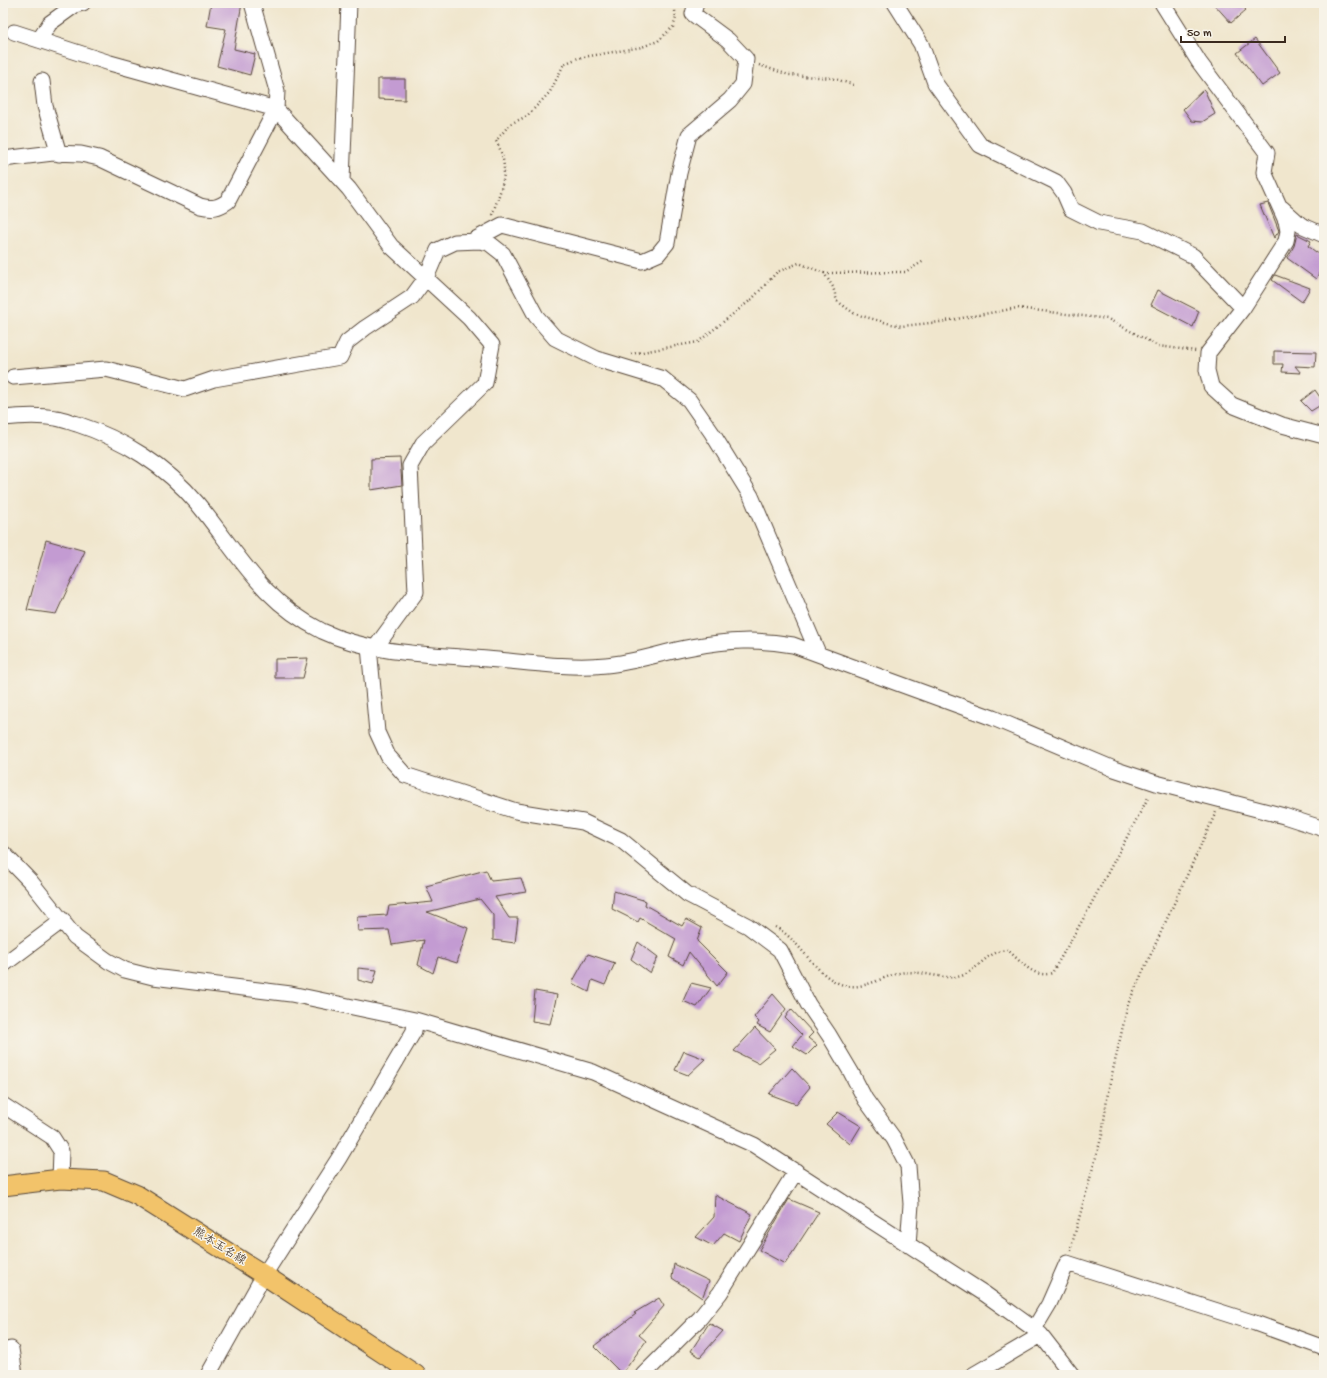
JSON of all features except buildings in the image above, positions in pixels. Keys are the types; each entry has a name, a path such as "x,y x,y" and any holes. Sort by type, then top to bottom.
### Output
{"main road":[{"name":"熊本玉名線","path":"3,1186 60,1179 104,1181 137,1196 264,1275 416,1375"}],"street":[{"path":"39,40 50,23 75,5 82,3"},
{"path":"3,159 59,154 81,154 100,158 200,206 212,209 219,207 228,201 276,109 277,91 252,3"},
{"path":"342,181 349,3"},
{"path":"477,241 502,225 642,261 658,254 667,243 679,173 689,135 730,100 743,84 746,60 728,40 693,14 696,3"},
{"path":"895,3 921,44 935,83 980,145 1056,182 1064,193 1071,209 1099,223 1143,231 1193,256 1243,308"},
{"path":"1162,3 1199,62 1267,153 1264,172 1286,221 1288,231 1286,241 1243,308 1208,353 1207,370 1211,386 1232,405 1282,425 1324,436"},
{"path":"14,32 110,63 276,109 342,181 391,246 469,318 492,345 485,383 423,443 410,466 416,592 372,647 377,732 388,756 405,775 516,811 583,822 608,834 620,840 687,894 748,926 780,950 808,1004 852,1072 865,1099 894,1138 908,1166 911,1204 908,1245"},
{"path":"42,81 45,106 59,154"},
{"path":"1279,206 1301,225 1324,235"},
{"path":"13,377 106,369 185,389 214,379 340,357 347,342 365,328 412,297 426,278 438,250 455,242 477,241 489,243 503,254 536,316 555,338 597,359 663,380 689,400 748,490 818,653"},
{"path":"3,418 18,416 57,418 98,431 128,445 170,474 197,503 255,580 295,616 324,632 372,647 544,664 604,666 640,661 691,647 730,641 763,640 793,645 993,718 1114,769 1156,783 1221,801 1284,816 1324,829"},
{"path":"3,853 31,882 63,920 75,937 108,961 125,970 153,977 291,994 415,1020 593,1072 754,1145 985,1294 1038,1332 1072,1375"},
{"path":"3,965 63,920"},
{"path":"208,1375 264,1275 339,1158 414,1030 415,1020"},
{"path":"3,1105 52,1137 61,1151 60,1179"},
{"path":"643,1375 700,1318 720,1293 796,1171"},
{"path":"973,1375 1038,1332 1067,1263 1255,1323 1324,1348"},
{"path":"3,1351 11,1349 15,1375"}],"path":[{"path":"477,241 503,185 505,169 502,152 496,141 510,124 527,116 550,92 564,64 578,58 642,47 658,41 673,27 676,18 674,3"},
{"path":"746,60 789,75 832,78 854,86"},
{"path":"625,356 698,342 752,299 777,272 799,263 824,273 904,272 924,261"},
{"path":"824,273 833,287 837,301 855,314 890,324 902,326 932,323 1017,308 1108,319 1158,346 1208,353"},
{"path":"772,926 785,932 806,956 835,981 850,987 867,986 900,973 920,972 951,977 962,975 997,951 1002,950 1008,950 1032,971 1045,975 1052,973 1082,921 1156,783"},
{"path":"1067,1263 1102,1135 1108,1092 1128,1004 1221,801"}]}
